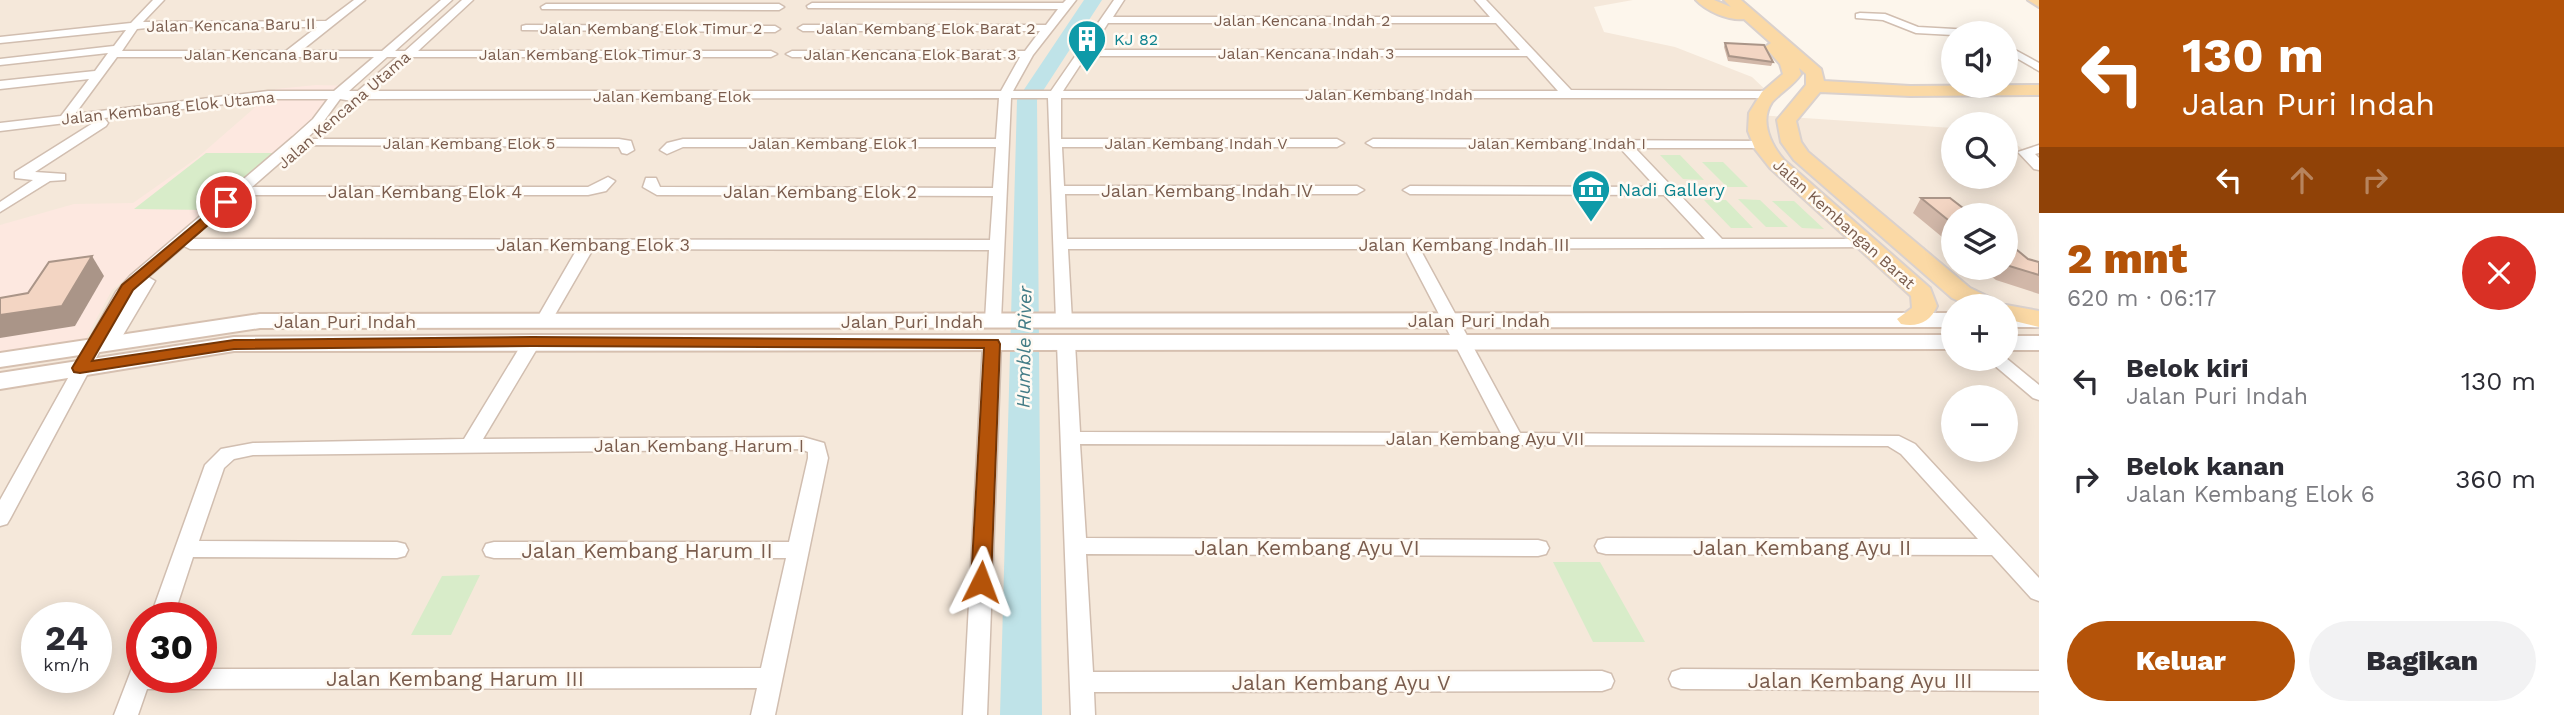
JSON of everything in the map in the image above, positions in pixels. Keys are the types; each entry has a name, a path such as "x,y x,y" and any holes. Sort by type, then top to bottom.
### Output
{"main road":[{"path":"1704,0 1712,6 1735,8"},
{"name":"Jalan Kembangan Barat","path":"1718,0 1735,8 1815,79 1786,120 1791,142 1801,156 1964,294"},
{"name":"Jalan Kembangan Barat","path":"1735,8 1791,68 1789,79 1760,104 1756,148 1921,292 1926,301 1926,309 1910,319"},
{"path":"1815,79 1910,91 2039,90"},
{"path":"1756,148 1793,163 1802,160 1801,156"},
{"path":"1889,263 1915,270 1926,266 1925,262"},
{"path":"2018,315 2039,320"},
{"name":"Jalan Puri Indah","path":"0,360 260,321 544,320 996,332"},
{"name":"Jalan Puri Indah","path":"1059,332 1451,320 1941,320"},
{"path":"2018,320 2039,320"},
{"name":"Jalan Puri Indah","path":"0,381 216,345 532,342 996,332 1462,342 1941,342"},
{"path":"2018,343 2039,343"}],"street":[{"path":"65,119 134,26 159,0"},
{"path":"289,54 360,0"},
{"name":"Jalan Kencana Utama","path":"299,144 337,96 447,0"},
{"name":"Jalan Kencana Utama","path":"299,144 361,96 468,0"},
{"path":"1083,715 1071,438 1059,332 1060,244 1051,95 1119,0"},
{"path":"1480,0 1567,93"},
{"path":"812,6 1068,3"},
{"path":"975,715 996,332 1001,143 1007,95 1028,54 1068,3"},
{"path":"514,41 550,4 779,8"},
{"path":"1860,16 1885,17 1916,30 1941,31"},
{"name":"Jalan Kencana Indah 2","path":"1105,20 1499,20"},
{"name":"Jalan Kencana Baru II","path":"0,40 134,26 329,24"},
{"name":"Jalan Kembang Elok Barat 2","path":"803,28 1050,28"},
{"name":"Jalan Kembang Elok Timur 2","path":"514,41 775,29"},
{"name":"Jalan Kembang Elok Timur 3","path":"408,54 514,41 771,54"},
{"name":"Jalan Kencana Baru","path":"0,62 116,51 408,54"},
{"name":"Jalan Kencana Indah 3","path":"1083,53 1530,53"},
{"name":"Jalan Kencana Elok Barat 3","path":"792,54 1028,54"},
{"path":"2018,55 2039,68"},
{"path":"0,85 99,74"},
{"name":"Jalan Kembang Indah","path":"1007,95 1770,94"},
{"name":"Jalan Kembang Elok","path":"337,96 1007,95"},
{"name":"Jalan Kembang Elok Utama","path":"0,127 252,96 337,96"},
{"path":"0,208 53,177 20,175 102,122 92,116"},
{"name":"Jalan Kembang Elok 5","path":"299,144 619,143 626,144 628,150"},
{"name":"Jalan Kembang Elok 1","path":"667,150 683,143 1001,143"},
{"name":"Jalan Kembang Indah V","path":"1055,143 1337,143"},
{"name":"Jalan Kembang Indah I","path":"1373,143 1623,144 1756,148"},
{"path":"143,279 299,144"},
{"path":"1623,144 1718,244"},
{"path":"2039,149 2025,152 2039,166"},
{"name":"Jalan Kembang Elok 4","path":"246,191 588,191 601,188 608,181"},
{"name":"Jalan Kembang Elok 2","path":"651,181 650,187 657,191 999,192"},
{"name":"Jalan Kembang Indah IV","path":"1057,190 1357,190"},
{"path":"1410,190 1668,191"},
{"path":"0,519 80,368 101,344 122,295 190,244 246,191"},
{"name":"Jalan Kembang Elok 3","path":"190,244 997,245"},
{"path":"544,320 588,244"},
{"name":"Jalan Kembang Indah III","path":"1060,244 1868,244"},
{"path":"1410,244 1513,438"},
{"path":"167,602 215,465 222,457 234,451 253,449 470,445 532,342"},
{"path":"2011,371 2039,394"},
{"name":"Jalan Kembang Ayu VII","path":"1071,438 1886,440 1898,442 1997,547"},
{"name":"Jalan Kembang Harum I","path":"470,445 811,444 817,447 818,458 764,715"},
{"name":"Jalan Kembang Ayu VI","path":"1075,546 1538,548"},
{"name":"Jalan Kembang Ayu II","path":"1606,546 1997,547"},
{"path":"1997,547 2039,592"},
{"path":"186,549 397,550"},
{"name":"Jalan Kembang Harum II","path":"494,550 799,550"},
{"name":"Jalan Kembang Harum III","path":"217,675 771,678"},
{"name":"Jalan Kembang Ayu III","path":"1681,679 2039,681"},
{"name":"Jalan Kembang Ayu V","path":"1081,682 1602,681"},
{"path":"125,715 133,693"}],"shaded area":[{"path":"0,0 1633,0 1594,7 1604,32 1675,47 1752,77 1770,94 1758,115 1941,127 1941,189 2018,189 2018,146 2039,161 2039,715 0,715"},
{"path":"316,85 356,86 112,290 79,351 0,364 0,225 74,204 133,203 197,158 276,89"}],"green space":[{"path":"206,153 273,153 207,210 134,209"},
{"path":"1660,155 1680,155 1704,180 1683,179"},
{"path":"1702,162 1723,162 1748,187 1727,187"},
{"path":"1738,199 1760,200 1788,227 1766,227"},
{"path":"1704,200 1726,200 1753,228 1731,228"},
{"path":"1772,201 1794,201 1824,229 1802,228"},
{"path":"1553,562 1600,562 1645,642 1593,642"},
{"path":"480,575 451,635 411,635 442,576"}],"building":[{"path":"1725,43 1764,45 1773,62 1729,56"},
{"path":"1921,198 1950,198 1956,203 1941,203 1941,214"},
{"path":"2018,251 2028,259 2039,262 2039,275 2018,269"},
{"path":"92,256 62,306 0,315 0,298 28,293 49,262"}],"waterway":[{"name":"Humble River","path":"1021,715 1027,100 1093,0"}],"place":[{"name":"KJ 82","path":"1087,73"},
{"name":"Nadi Gallery","path":"1591,223"}],"route":[{"path":"226,202 135,279 122,295 80,368 234,344 992,344 981,582"}]}
